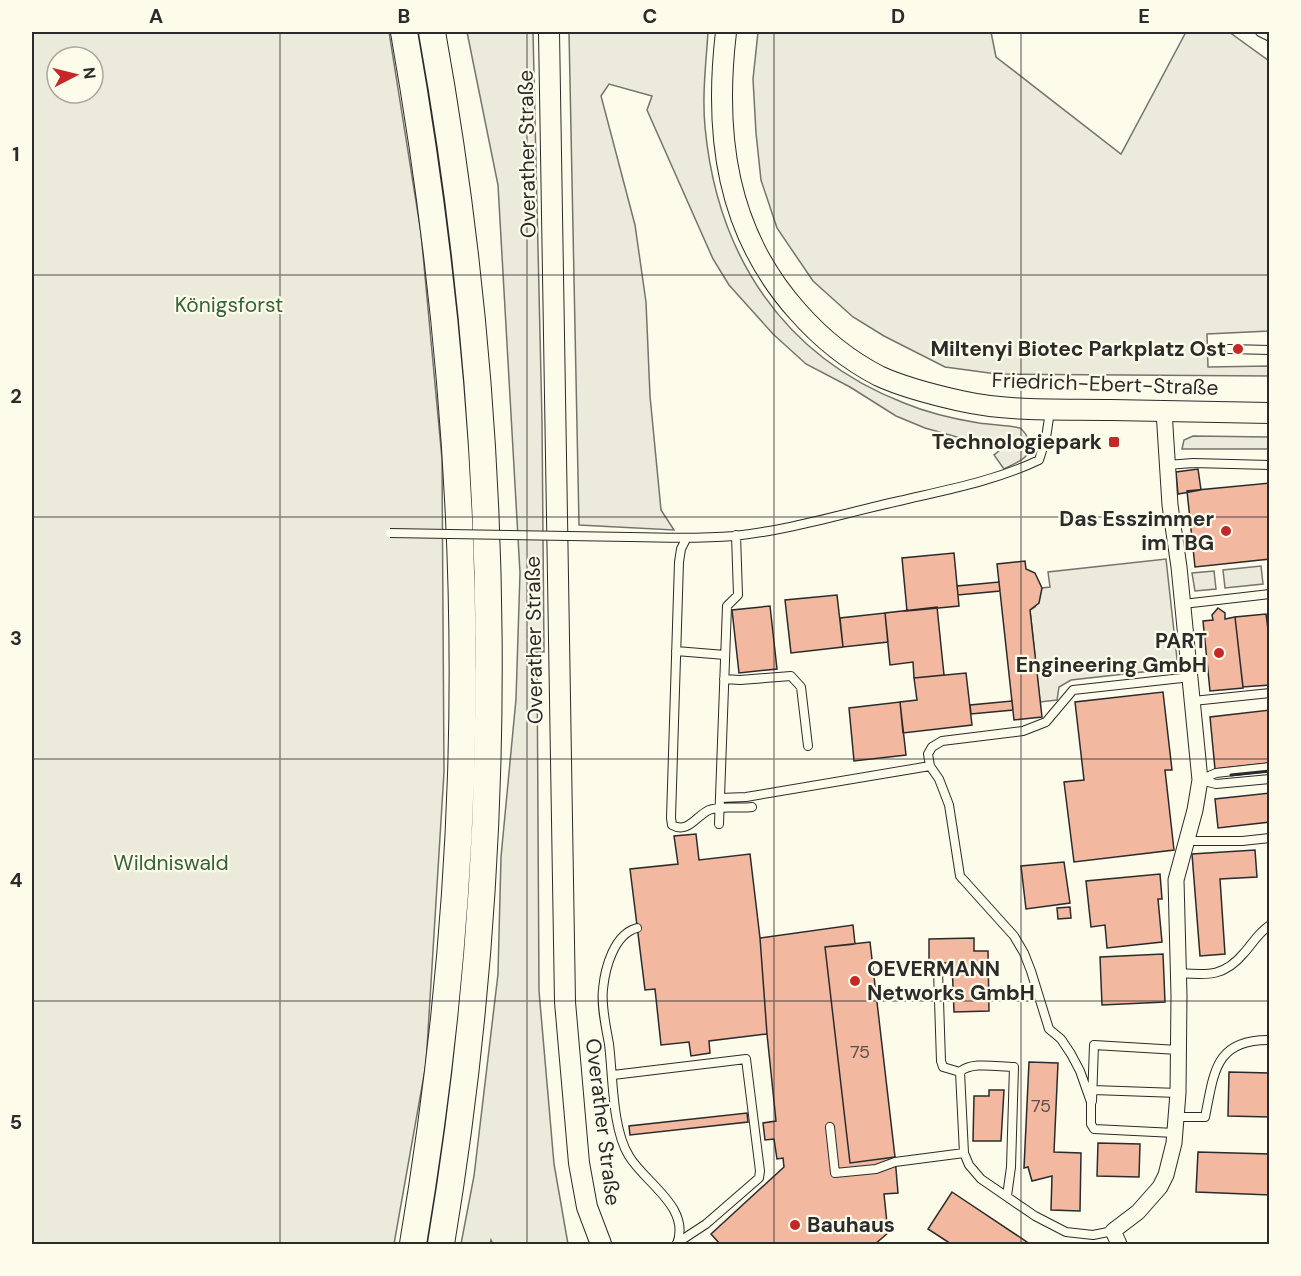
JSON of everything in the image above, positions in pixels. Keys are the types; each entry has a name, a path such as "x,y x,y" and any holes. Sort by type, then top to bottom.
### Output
{"highway":[{"path":"404,32 418,112 446,339 459,518 461,619 461,775 450,962 426,1164 413,1245"},
{"path":"432,32 446,109 466,263 484,484 490,694 481,906 470,1037 455,1160 441,1245"},
{"path":"448,32 465,159 466,263"}],"main road":[{"name":"Overather Straße","path":"549,32 565,1002 581,1173 588,1207 601,1245"},
{"name":"Friedrich-Ebert-Straße","path":"726,32 721,83 721,112 726,159 735,200 746,233 759,259 791,305 835,349 904,387 962,402 1050,410 1269,413"}],"street":[{"path":"1116,1238 1160,1187 1169,1163 1175,1133 1178,1093 1179,973 1176,880 1195,810 1200,780 1191,677 1174,540 1164,411"}],"lane":[{"path":"1260,32 1269,37"},
{"path":"1229,350 1269,350"},
{"path":"390,533 686,539 736,536 987,480 1020,469 1039,460 1046,438 1050,410"},
{"path":"1167,465 1193,463 1269,465"},
{"path":"719,824 727,606 738,595 736,536"},
{"path":"686,539 681,549 679,562 672,825 678,828 685,827 709,810 752,807"},
{"path":"1183,604 1269,594"},
{"path":"676,651 725,655"},
{"path":"724,679 791,676 801,687 808,746"},
{"path":"1091,1102 1071,1054 1061,1039 1049,1029 1024,953 1014,936 960,876 949,805 939,779 930,766 928,754 932,747 942,741 1023,731 1046,722 1073,690 1191,677"},
{"path":"1193,701 1269,693"},
{"path":"720,798 746,797 930,766"},
{"path":"1200,780 1216,773 1269,767"},
{"path":"1200,780 1216,784 1269,779"},
{"path":"1186,841 1242,841 1269,838"},
{"path":"1179,973 1200,975 1221,973 1244,954 1259,932 1269,924"},
{"path":"637,928 630,931 619,942 612,955 603,991 617,1117 622,1143 629,1157 670,1204 678,1217 680,1229 677,1244"},
{"path":"938,970 941,1061 943,1067 960,1072"},
{"path":"1176,1117 1205,1117 1215,1068 1221,1058 1240,1045 1269,1040"},
{"path":"1175,1133 1094,1130 1091,1124 1091,1102 1094,1045 1178,1050"},
{"path":"613,1075 746,1059 759,1178 705,1224 677,1244"},
{"path":"1007,1196 1011,1167 1014,1067 964,1067 960,1072 964,1153 969,1165 981,1179 1035,1216 1066,1232 1116,1238"},
{"path":"1093,1090 1178,1093"},
{"path":"830,1127 835,1173 876,1169 895,1162 964,1153"}],"green space":[{"name":"Königsforst","path":"32,32 389,32 421,233 442,459 444,772 426,1064 394,1244 32,1244"},
{"path":"467,32 533,32 542,421 544,652 534,651 537,652 539,991 554,1164 568,1244 493,1244 491,1240 490,1244 461,1244 474,1176 498,974 501,857 516,699 520,573 498,185"},
{"path":"569,32 708,32 704,115 712,174 724,218 741,258 764,295 791,329 824,358 861,383 932,413 984,424 1020,428 1029,441 1029,452 1019,462 1004,469 994,455 1010,442 964,439 925,428 896,416 850,387 806,364 773,334 729,285 713,259 647,110 652,96 609,84 601,96 635,225 646,302 650,396 661,510 674,530 579,525"},
{"path":"758,32 991,32 996,57 1121,154 1186,32 1229,32 1269,61 1269,331 1207,334 1208,367 1269,366 1269,376 997,374 945,367 884,336 853,317 813,281 777,228 761,180 753,79"},
{"path":"1193,436 1269,437 1269,449 1182,449 1184,440"},
{"path":"1166,559 1178,668 1071,680 1059,687 1057,700 1040,702 1030,610 1035,607 1042,588 1050,587 1048,572"},
{"path":"1261,566 1263,584 1225,588 1223,570"},
{"path":"1214,571 1216,589 1195,591 1192,573"}],"building":[{"path":"1198,469 1201,490 1178,494 1176,472"},
{"path":"1270,483 1270,559 1195,567 1187,491"},
{"path":"954,553 959,606 907,611 902,558"},
{"path":"1025,561 1026,569 1035,573 1042,588 1039,603 1030,610 1042,717 1014,720 997,564"},
{"path":"999,582 1000,591 958,595 957,586"},
{"path":"837,595 843,647 791,653 785,600"},
{"path":"770,606 777,669 739,673 732,610"},
{"path":"937,607 944,675 914,678 913,662 890,665 885,613"},
{"path":"1218,608 1225,613 1225,619 1235,617 1243,688 1210,691 1203,621 1213,620 1212,615"},
{"path":"885,613 888,642 843,647 840,618"},
{"path":"1266,614 1270,645 1270,685 1243,687 1235,617"},
{"path":"966,673 972,725 903,733 900,702 917,700 914,678"},
{"path":"1163,692 1172,770 1165,770 1174,850 1074,862 1064,782 1084,780 1075,702"},
{"path":"1012,701 1013,710 971,714 970,705"},
{"path":"900,702 906,755 854,761 849,708"},
{"path":"1270,710 1270,763 1215,769 1210,717"},
{"path":"1270,793 1270,822 1218,828 1215,799"},
{"path":"696,834 699,860 750,854 760,938 767,1034 709,1041 710,1053 691,1056 689,1042 661,1045 655,989 645,990 630,869 678,864 674,836"},
{"path":"1255,850 1257,877 1220,879 1225,954 1200,956 1192,854"},
{"path":"1064,862 1070,903 1026,909 1021,866"},
{"path":"1160,874 1162,899 1158,899 1162,942 1107,948 1105,925 1091,927 1086,881"},
{"path":"1070,907 1071,918 1058,919 1057,908"},
{"path":"853,925 855,944 825,947 850,1163 895,1157 898,1193 884,1194 888,1233 875,1244 720,1244 711,1234 784,1167 783,1158 777,1159 774,1139 765,1140 763,1123 776,1121 760,938"},
{"path":"974,938 974,951 988,951 989,1011 954,1012 952,963 929,963 929,939"},
{"path":"870,942 895,1157 850,1163 825,947"},
{"path":"1163,954 1165,1002 1102,1005 1100,957"},
{"path":"1029,1062 1058,1063 1054,1152 1081,1153 1080,1211 1051,1210 1052,1176 1032,1181 1028,1167 1024,1168"},
{"path":"1229,1072 1270,1073 1270,1117 1228,1116"},
{"path":"989,1090 1004,1090 1001,1141 973,1141 974,1096 989,1096"},
{"path":"747,1113 748,1122 630,1135 629,1126"},
{"path":"1098,1143 1140,1144 1139,1177 1097,1176"},
{"path":"1198,1152 1270,1154 1270,1195 1196,1192"},
{"path":"952,1192 1030,1244 951,1244 928,1229"}],"wall":[{"path":"1231,775 1270,771"}],"place":[{"name":"Miltenyi Biotec Parkplatz Ost","path":"1238,349"},
{"name":"Technologiepark","path":"1114,442"},
{"name":"Das Esszimmer im TBG","path":"1226,531"},
{"name":"PART Engineering GmbH","path":"1219,653"},
{"name":"OEVERMANN Networks GmbH","path":"855,981"},
{"name":"Bauhaus","path":"795,1225"}],"park label":[{"name":"Wildniswald","path":"171,863"}]}
